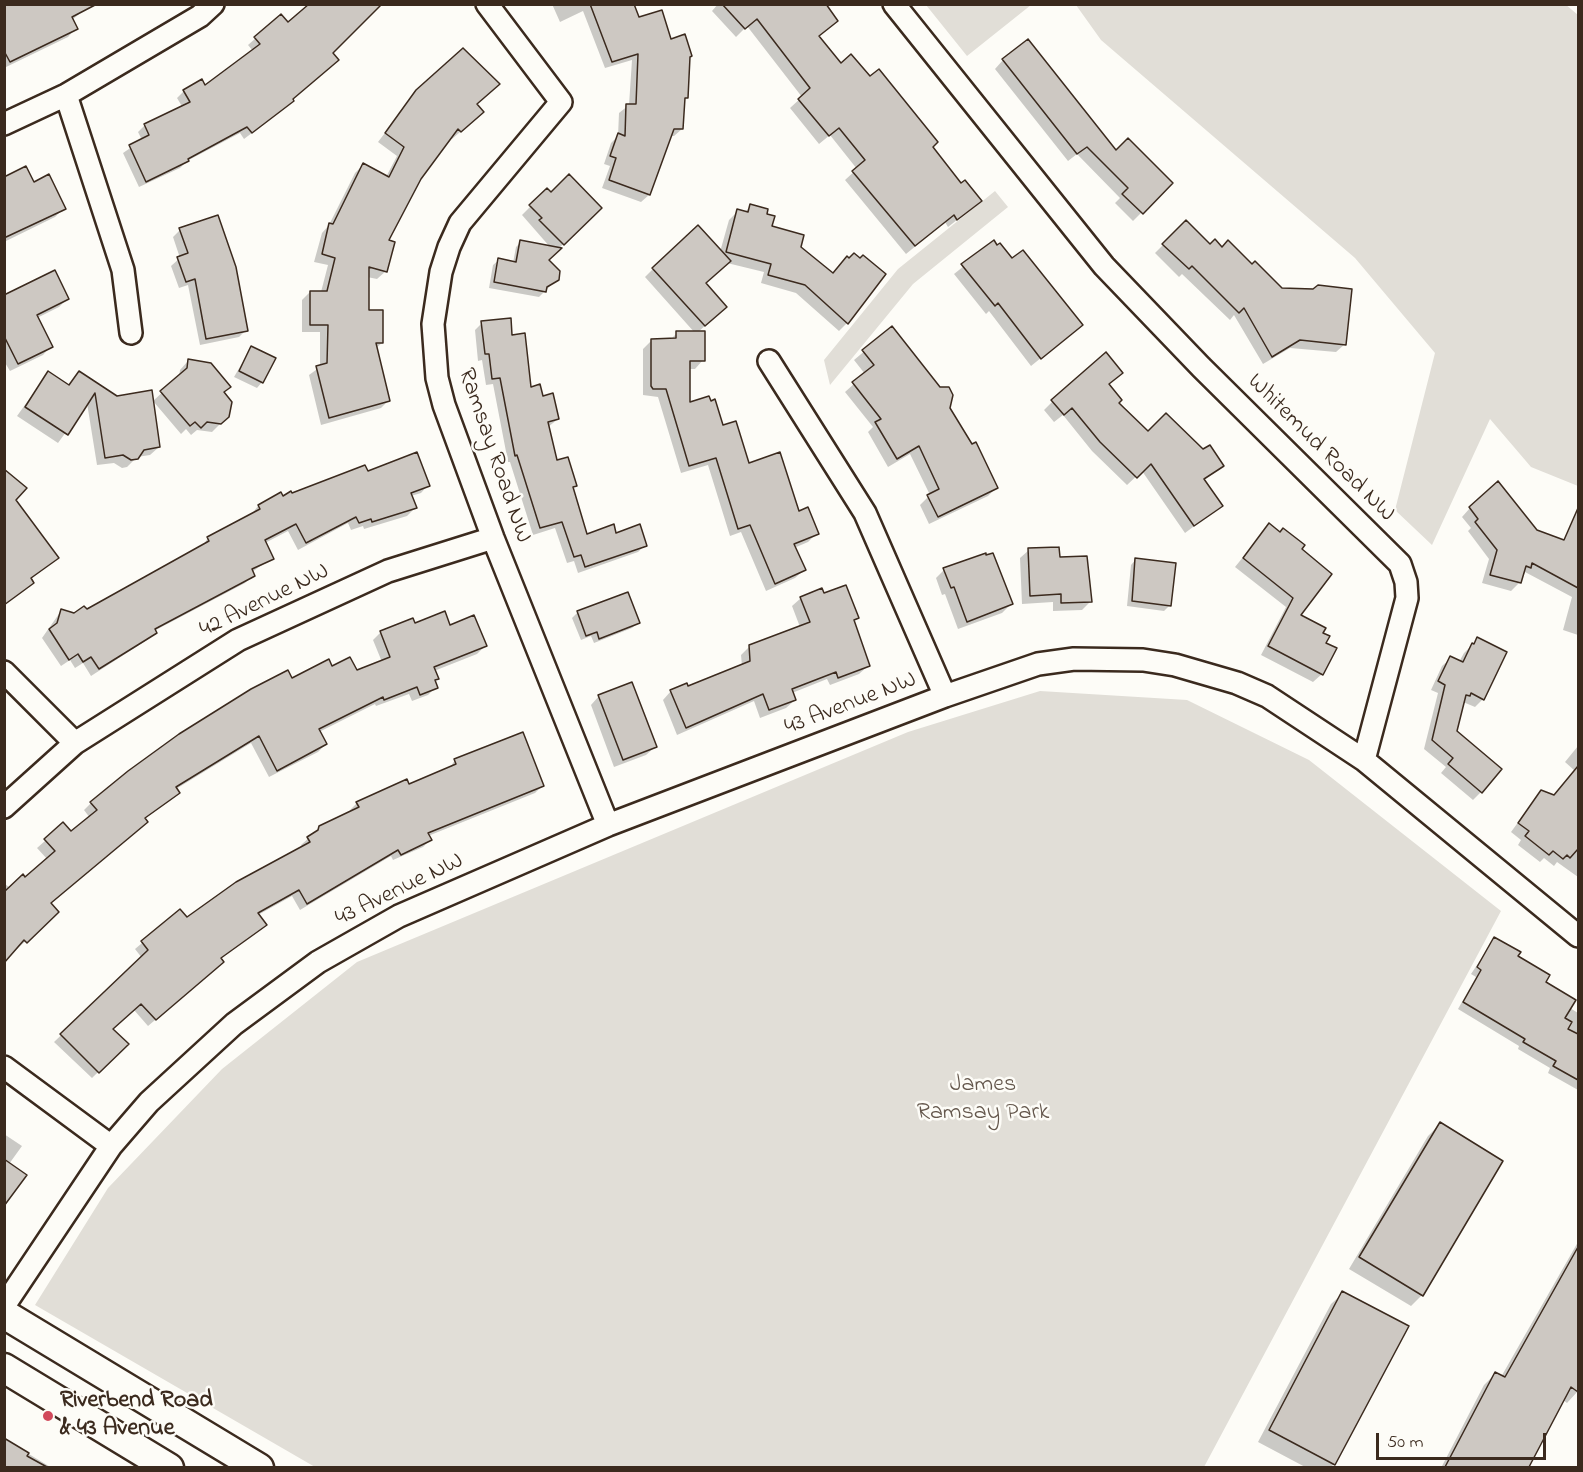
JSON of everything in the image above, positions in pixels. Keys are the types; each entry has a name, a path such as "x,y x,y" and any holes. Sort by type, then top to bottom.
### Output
{"street":[{"path":"4,124 66,95 200,16 213,4"},
{"name":"Ramsay Road NW","path":"488,4 561,102 460,223 441,272 436,297 434,351 437,378 444,405 493,538 608,825"},
{"name":"Whitemud Road NW","path":"894,4 1104,266 1201,367 1400,564 1406,582 1407,598 1364,760"},
{"path":"66,95 123,270 131,333"},
{"name":"43 Avenue NW","path":"769,360 865,513 945,696"},
{"name":"42 Avenue NW","path":"4,807 75,743 238,640 388,572 493,538"},
{"name":"43 Avenue NW","path":"4,1306 111,1146 190,1062 234,1024 318,962 420,906 608,825 945,696 1038,664 1110,658 1175,665 1237,683 1267,696 1364,760"},
{"path":"4,672 75,743"},
{"path":"1364,760 1578,936"},
{"path":"4,1067 111,1146"},
{"path":"4,1314 259,1467"},
{"path":"4,1368 169,1467"}],"green space":[{"path":"1565,4 1578,15 1578,486 1531,467 1490,419 1432,545 1395,510 1435,353 1355,258 1101,40 1076,5"},
{"path":"926,5 1031,5 967,56"},
{"path":"995,191 1008,207 913,284 830,385 824,360 898,269"},
{"name":"James Ramsay Park","path":"1040,691 1187,700 1309,760 1501,911 1204,1467 315,1467 35,1305 108,1188 222,1069 357,962 908,732"}],"building":[{"path":"4,4 97,4 72,17 78,29 10,62 4,51"},
{"path":"309,4 382,4 333,53 339,60 293,99 294,101 252,133 247,127 188,159 189,161 146,182 129,145 149,135 144,124 190,102 183,90 202,79 205,85 260,44 254,37 281,14 288,22"},
{"path":"590,4 634,4 639,17 662,10 671,39 685,34 692,56 690,57 688,98 685,98 683,129 674,129 650,195 609,180 616,158 610,156 618,133 625,136 626,104 636,104 638,54 612,62"},
{"path":"722,4 826,4 838,21 819,36 841,63 851,54 870,76 879,69 938,142 933,147 961,183 965,180 982,201 957,220 954,215 915,246 852,171 865,160 839,128 829,136 798,99 810,88 757,19 745,29"},
{"path":"1028,39 1116,150 1128,138 1173,183 1143,214 1122,194 1128,188 1087,147 1077,154 1002,59"},
{"path":"463,48 500,84 477,104 484,112 461,132 458,129 421,179 389,240 395,242 387,272 369,267 369,310 383,310 383,343 376,343 390,401 329,418 316,366 327,363 328,325 310,325 310,291 327,291 335,258 322,254 329,223 333,224 363,163 389,177 404,147 385,133 416,90"},
{"path":"26,166 34,182 49,174 66,209 4,238 4,177"},
{"path":"569,174 602,208 564,245 539,220 542,218 529,205 547,188 551,192"},
{"path":"750,204 768,209 767,214 775,216 772,226 804,235 801,247 833,273 847,256 849,258 854,253 860,258 863,255 886,274 848,324 805,285 768,275 771,264 726,252 737,209 748,212"},
{"path":"218,215 236,267 248,331 206,339 195,279 186,282 177,257 188,253 179,228"},
{"path":"1186,220 1210,244 1215,239 1222,247 1228,240 1252,264 1255,261 1282,288 1313,289 1318,285 1352,289 1346,345 1300,340 1272,357 1244,308 1239,313 1192,266 1189,269 1162,244"},
{"path":"698,225 731,261 706,283 727,307 705,326 652,268"},
{"path":"520,240 562,248 549,260 560,271 559,280 547,287 546,292 494,282 498,258 516,262"},
{"path":"994,240 997,245 1000,243 1012,258 1023,250 1083,325 1041,359 998,303 995,306 961,264"},
{"path":"55,270 69,299 37,315 53,347 18,364 4,336 4,295"},
{"path":"511,318 512,335 525,333 531,387 540,384 543,396 553,393 559,419 548,422 557,460 568,457 577,486 573,487 587,534 614,524 616,533 640,524 647,546 585,567 581,555 574,557 562,522 540,528 517,455 515,456 500,378 492,379 489,354 485,354 481,321"},
{"path":"892,326 940,387 949,387 953,395 950,408 972,444 976,442 998,488 938,517 927,495 939,489 919,446 897,459 875,422 881,419 852,382 874,365 862,350"},
{"path":"676,331 705,331 705,361 690,361 690,402 709,396 711,401 715,399 723,425 736,421 749,463 780,452 799,511 808,507 819,534 794,544 806,570 775,584 750,525 738,529 716,458 689,466 666,389 653,389 651,386 651,339 676,338"},
{"path":"251,346 276,358 263,383 239,371"},
{"path":"1106,352 1123,373 1109,384 1122,400 1119,403 1148,431 1166,413 1203,449 1210,445 1224,466 1204,479 1223,506 1194,526 1151,464 1137,478 1100,442 1072,408 1064,415 1051,400"},
{"path":"188,359 211,363 231,387 224,392 232,402 229,417 221,424 207,422 201,428 195,422 190,426 160,391 187,368"},
{"path":"48,371 69,385 79,371 117,396 152,390 160,447 144,450 138,459 131,460 123,455 105,458 95,393 68,435 25,407"},
{"path":"417,452 430,486 411,493 417,508 372,522 371,519 359,523 356,517 306,543 296,524 265,540 274,559 252,569 255,576 155,629 157,633 99,669 91,657 83,662 78,654 69,660 49,629 57,623 61,609 74,613 84,606 87,609 209,541 207,537 260,509 258,505 281,492 283,496 291,491 292,493 365,465 368,471"},
{"path":"4,469 27,488 16,500 59,558 31,578 34,583 4,605"},
{"path":"1498,481 1537,530 1564,540 1578,508 1578,588 1532,563 1531,568 1526,566 1521,583 1490,575 1497,550 1475,522 1478,519 1469,507"},
{"path":"1269,523 1280,532 1283,528 1305,545 1302,549 1332,574 1301,615 1326,628 1323,633 1330,636 1326,643 1337,648 1323,675 1268,646 1293,598 1243,558"},
{"path":"1059,547 1060,557 1087,556 1092,602 1061,603 1061,594 1030,596 1028,548"},
{"path":"986,553 986,555 993,553 1013,604 967,622 954,587 951,588 943,568"},
{"path":"1135,558 1176,563 1171,606 1132,601"},
{"path":"846,585 859,618 854,620 870,666 838,678 836,672 792,689 796,700 769,710 763,694 686,728 670,690 687,683 688,686 750,661 749,645 810,622 800,597 822,588 824,593"},
{"path":"628,592 640,623 599,639 597,632 586,636 577,611"},
{"path":"445,611 450,625 474,615 487,646 434,667 439,679 435,680 438,688 420,695 417,687 384,700 383,697 319,729 327,744 277,771 259,736 176,787 180,793 145,818 148,822 51,903 59,912 27,943 24,940 4,963 4,892 23,874 25,877 55,851 44,839 63,822 71,831 97,810 90,802 128,771 179,734 251,689 288,670 292,678 329,659 332,666 350,657 357,670 390,657 380,631 413,618 415,623"},
{"path":"1477,637 1507,652 1484,700 1471,693 1470,696 1466,695 1457,731 1502,769 1482,793 1448,764 1453,758 1432,740 1445,685 1438,681 1450,656 1463,662"},
{"path":"632,682 657,747 623,760 598,695"},
{"path":"523,732 544,786 428,833 432,840 401,855 398,850 307,904 299,890 258,913 267,925 221,958 224,962 156,1020 141,1004 113,1029 129,1044 99,1073 60,1034 148,950 141,941 180,909 187,917 236,882 310,842 307,837 318,830 319,826 359,807 356,802 407,779 409,784 456,764 454,759"},
{"path":"1578,766 1578,849 1570,858 1567,855 1563,859 1553,851 1549,855 1525,836 1529,831 1518,823 1541,790 1554,795"},
{"path":"1494,937 1521,952 1518,956 1550,975 1546,982 1576,1000 1565,1018 1572,1022 1568,1029 1578,1034 1578,1080 1553,1066 1556,1061 1523,1042 1525,1039 1463,1002 1481,970 1477,967"},
{"path":"1440,1122 1503,1161 1423,1296 1359,1257"},
{"path":"4,1159 27,1175 4,1206"},
{"path":"1578,1247 1578,1392 1571,1387 1529,1467 1445,1467 1495,1372 1505,1377"},
{"path":"1342,1291 1409,1326 1335,1465 1269,1430"},
{"path":"4,1438 29,1453 27,1456 47,1467 4,1467"}],"place":[{"name":"Riverbend Road & 43 Avenue","path":"48,1416"}]}
